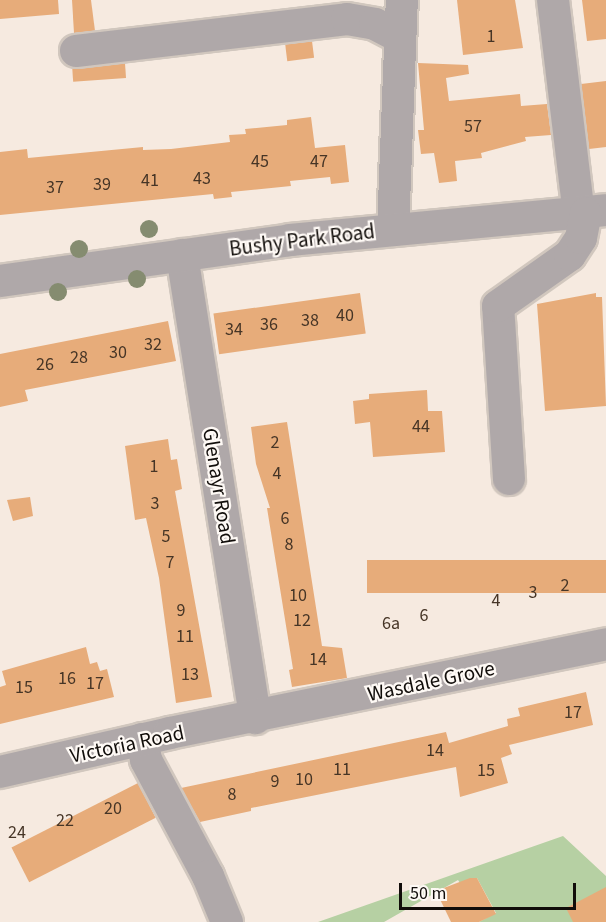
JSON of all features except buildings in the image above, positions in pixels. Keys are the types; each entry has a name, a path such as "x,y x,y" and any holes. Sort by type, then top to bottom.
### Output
{"street":[{"path":"393,230 402,0"},
{"path":"508,479 498,306 570,255 581,238 590,212 553,0"},
{"path":"76,51 346,19 375,24 399,38"},
{"name":"Bushy Park Road","path":"0,281 182,255 393,230 590,212"},
{"name":"Glenayr Road","path":"182,255 255,718"},
{"name":"Wasdale Grove","path":"255,718 606,644"},
{"name":"Victoria Road","path":"0,772 141,740 255,718"},
{"path":"141,740 146,760 208,876 227,922"}],"green space":[{"path":"563,836 606,876 606,922 479,922 496,913 477,878 460,883 458,880 384,922 318,922"}]}
